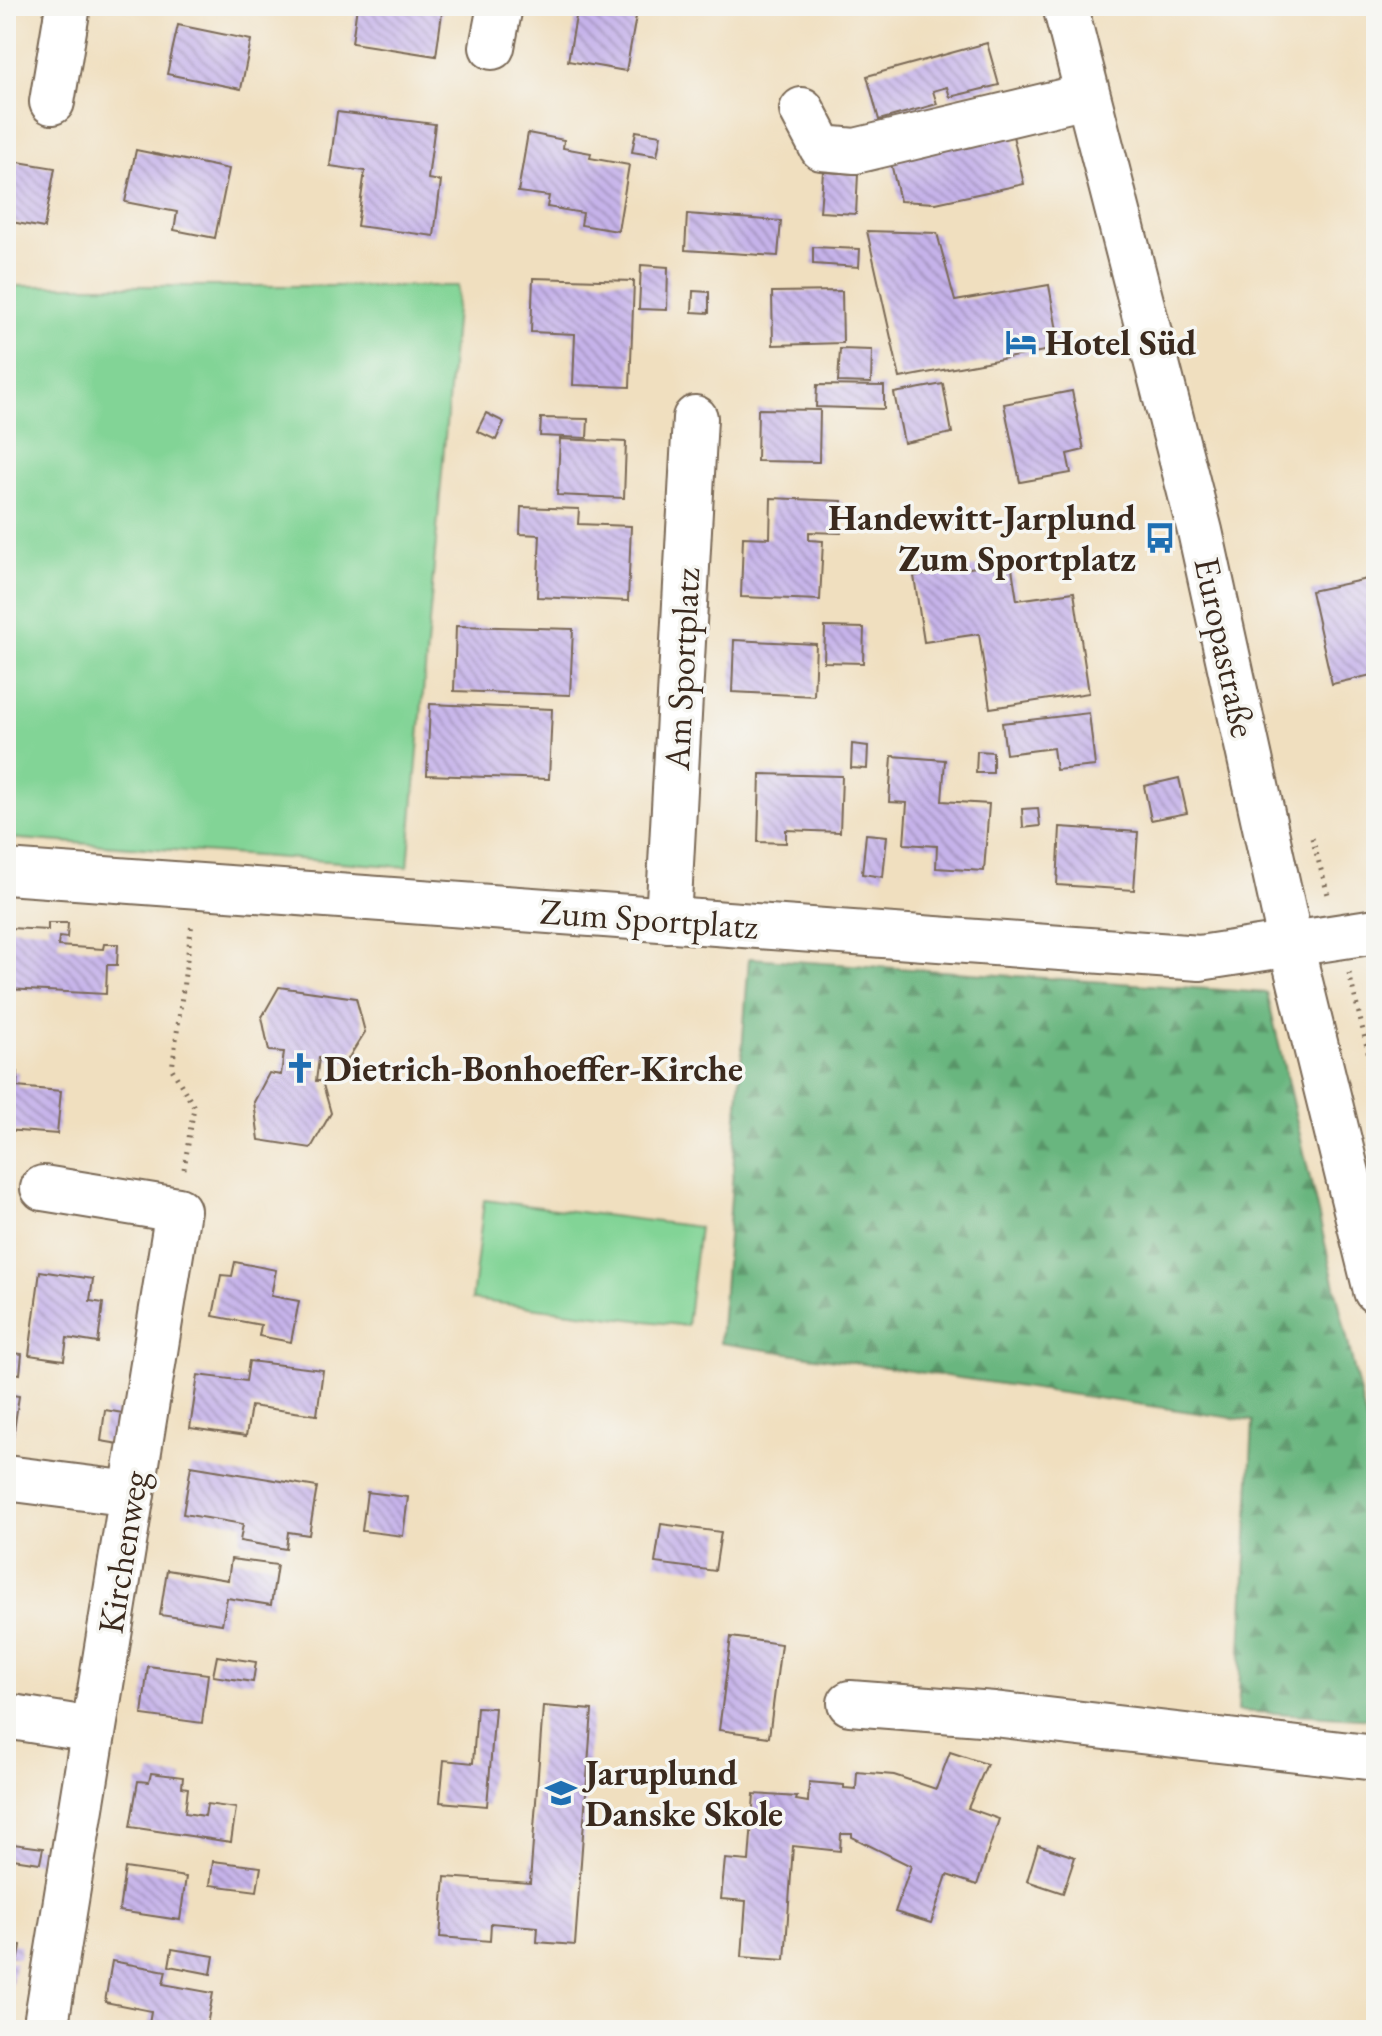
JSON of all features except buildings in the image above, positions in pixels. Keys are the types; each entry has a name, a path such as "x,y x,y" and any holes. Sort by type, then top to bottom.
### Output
{"street":[{"path":"52,102 68,6"},
{"name":"Europastraße","path":"1065,6 1200,531 1291,945 1376,1291"},
{"path":"802,110 822,148 855,151 1086,96"},
{"name":"Am Sportplatz","path":"668,920 695,418"},
{"name":"Zum Sportplatz","path":"6,872 1200,958 1376,931"},
{"path":"43,1188 178,1210"},
{"name":"Kirchenweg","path":"45,2030 178,1210"},
{"path":"6,1478 132,1494"},
{"path":"850,1703 994,1714 1376,1758"},
{"path":"6,1716 93,1730"}],"path":[{"path":"178,1210 194,1107 172,1069 197,886"}],"green space":[{"path":"6,286 458,286 408,867 6,838"},
{"path":"749,958 1267,993 1376,1463 1376,1719 1238,1711 1253,1421 720,1343"},
{"path":"484,1200 699,1227 687,1326 472,1300"}],"place":[{"name":"Hotel Süd","path":"1021,342"},
{"name":"Handewitt-Jarplund Zum Sportplatz","path":"1160,538"},
{"name":"Dietrich-Bonhoeffer-Kirche","path":"300,1068"},
{"name":"Jaruplund Danske Skole","path":"561,1793"}]}
